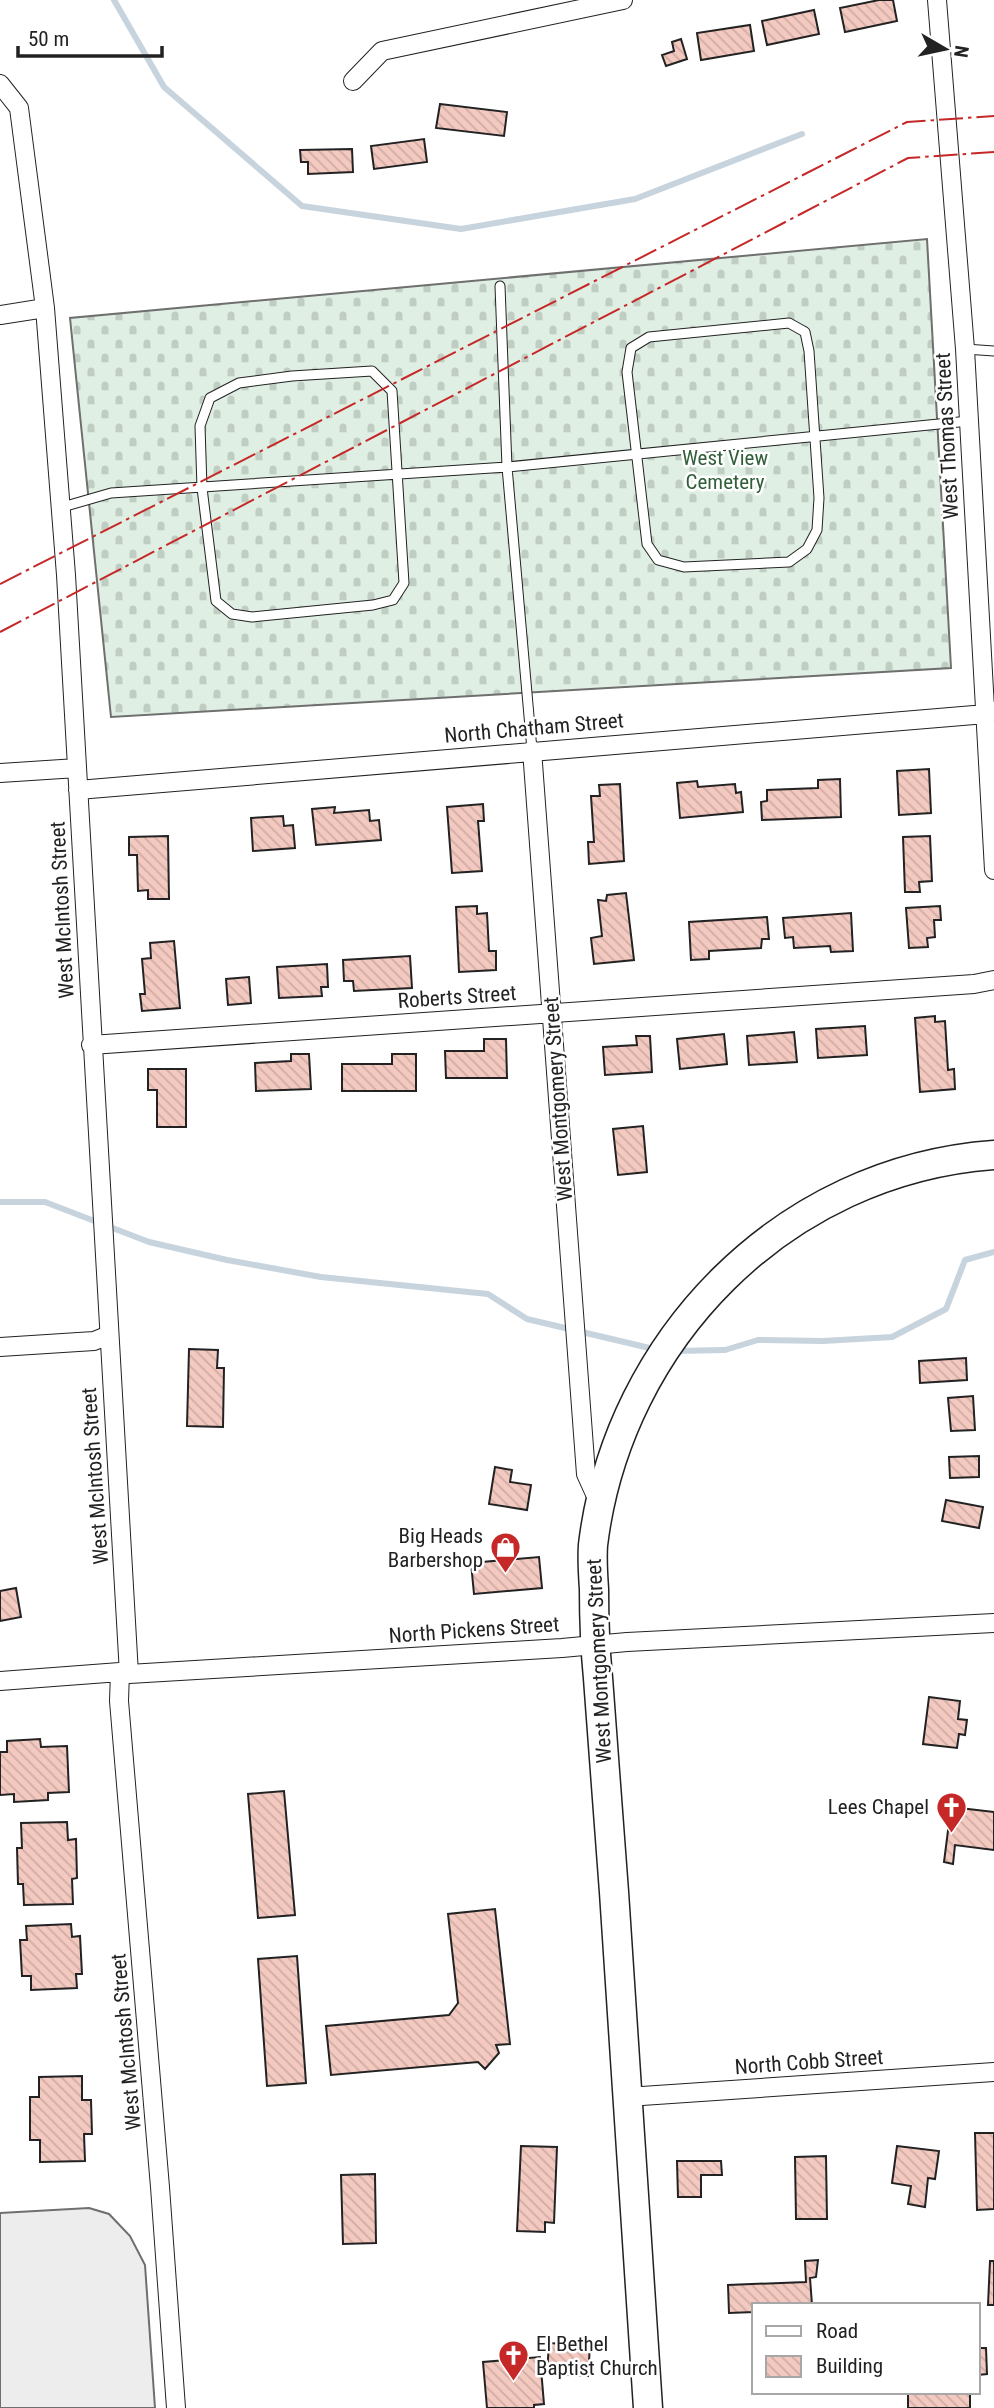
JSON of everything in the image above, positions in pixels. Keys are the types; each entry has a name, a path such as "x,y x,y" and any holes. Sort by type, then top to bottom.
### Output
{"main road":[{"path":"600,1505 617,1440 646,1378 680,1326 738,1265 793,1223 860,1188 932,1164 994,1155"},
{"name":"West Montgomery Street","path":"600,1505 593,1549 595,1645 648,2408"}],"street":[{"path":"353,81 382,51 623,0"},
{"name":"West Thomas Street","path":"937,0 990,712 994,870"},
{"name":"West McIntosh Street","path":"0,84 19,108 45,309 66,575 109,1335 124,1673 119,1701 176,2408"},
{"path":"0,315 45,309"},
{"name":"North Chatham Street","path":"78,790 990,712"},
{"name":"West Montgomery Street","path":"532,750 586,1474 600,1505"},
{"path":"0,773 77,768"},
{"name":"Roberts Street","path":"91,1045 960,985 994,980"},
{"path":"0,1347 94,1341 109,1335"},
{"name":"North Pickens Street","path":"0,1681 994,1623"},
{"name":"North Cobb Street","path":"627,2097 994,2072"}],"lane":[{"path":"500,286 507,467 532,750"},
{"path":"789,323 805,332 809,351 819,498 817,530 807,549 789,562 684,567 659,561 647,544 635,454 627,372 631,348 649,337 705,330 789,323"},
{"path":"965,349 994,351"},
{"path":"372,371 392,391 396,474 404,549 404,583 393,600 373,605 252,617 232,614 216,601 202,488 200,426 210,398 239,383 292,376 372,371"},
{"path":"59,508 111,493 507,467 969,421"}],"green space":[{"name":"West View Cemetery","path":"927,239 951,668 111,717 70,318"}],"shaded area":[{"path":"89,2208 109,2214 130,2236 145,2265 155,2408 0,2408 0,2213"}],"building":[{"path":"893,0 897,21 845,32 840,8"},
{"path":"814,10 819,34 767,45 762,21"},
{"path":"750,25 754,51 701,60 697,33"},
{"path":"681,39 687,59 666,66 662,55 674,51 672,42"},
{"path":"440,104 507,112 504,136 436,128"},
{"path":"424,139 427,162 374,169 371,146"},
{"path":"352,149 353,172 308,174 308,162 301,162 300,150"},
{"path":"929,769 931,813 899,815 897,771"},
{"path":"840,779 841,817 762,820 761,802 767,801 767,790 818,788 818,780"},
{"path":"697,781 698,787 735,784 736,793 741,792 743,812 680,818 677,783"},
{"path":"620,784 624,861 589,864 588,842 594,842 591,796 600,796 599,785"},
{"path":"483,804 484,821 478,821 482,871 452,873 447,807"},
{"path":"335,807 334,813 369,810 370,821 379,820 381,840 316,845 312,809"},
{"path":"283,816 284,826 293,825 295,848 253,851 251,818"},
{"path":"168,836 169,899 148,899 148,890 138,891 137,855 129,855 129,837"},
{"path":"930,836 932,881 919,882 920,892 905,892 903,837"},
{"path":"626,893 634,960 594,964 591,938 602,936 598,900 606,901 607,895"},
{"path":"477,906 477,914 487,913 489,951 496,951 496,970 459,972 456,907"},
{"path":"940,906 941,920 934,920 935,937 927,938 928,947 909,948 906,908"},
{"path":"851,913 853,951 831,952 830,946 794,948 793,937 785,938 783,918"},
{"path":"767,917 769,939 762,939 761,948 709,951 709,959 691,960 689,922"},
{"path":"174,941 180,1008 142,1011 140,994 145,994 142,959 151,958 150,943"},
{"path":"410,956 412,988 354,991 353,981 344,981 343,960"},
{"path":"327,964 328,987 321,987 322,996 279,998 277,967"},
{"path":"249,977 251,1003 228,1005 226,979"},
{"path":"935,1016 935,1022 945,1021 948,1070 954,1069 955,1089 920,1092 915,1018"},
{"path":"865,1026 867,1055 818,1058 816,1029"},
{"path":"794,1032 797,1062 749,1065 747,1036"},
{"path":"724,1034 727,1064 680,1069 677,1039"},
{"path":"636,1036 650,1036 652,1072 605,1075 603,1047 637,1045"},
{"path":"484,1039 506,1039 507,1078 446,1078 445,1051 484,1051"},
{"path":"291,1054 309,1054 311,1089 256,1091 255,1063 291,1061"},
{"path":"392,1054 416,1054 416,1091 342,1091 342,1064 392,1064"},
{"path":"148,1069 186,1069 186,1127 157,1127 157,1090 148,1090"},
{"path":"643,1126 647,1172 618,1175 613,1129"},
{"path":"189,1349 218,1350 217,1368 224,1368 223,1427 187,1426"},
{"path":"966,1358 967,1380 920,1383 919,1361"},
{"path":"973,1396 975,1430 951,1431 948,1398"},
{"path":"979,1456 979,1477 950,1478 949,1457"},
{"path":"495,1467 512,1470 510,1482 531,1485 527,1510 489,1504"},
{"path":"946,1500 983,1507 979,1528 942,1521"},
{"name":"Big Heads Barbershop","path":"539,1557 542,1588 474,1594 471,1563"},
{"path":"16,1588 21,1617 0,1621 0,1591"},
{"path":"929,1697 960,1701 958,1719 967,1720 965,1735 959,1734 957,1748 923,1744"},
{"path":"40,1739 41,1747 67,1746 69,1792 48,1793 48,1800 14,1802 14,1794 0,1795 0,1752 7,1752 7,1741"},
{"path":"284,1791 295,1915 258,1918 248,1794"},
{"path":"951,1807 994,1812 994,1850 955,1845 953,1864 944,1862"},
{"path":"67,1822 68,1840 76,1839 77,1878 72,1879 73,1904 24,1905 23,1884 18,1884 17,1848 22,1848 21,1823"},
{"path":"495,1909 510,2044 496,2045 499,2053 485,2069 478,2062 331,2075 326,2026 449,2015 458,2003 448,1914"},
{"path":"71,1924 72,1937 80,1936 82,1974 76,1974 77,1988 31,1990 31,1976 22,1976 20,1940 27,1940 26,1926"},
{"path":"297,1956 306,2083 267,2086 258,1959"},
{"path":"82,2076 82,2100 91,2100 92,2134 84,2134 85,2161 40,2162 40,2140 30,2140 30,2097 39,2097 39,2077"},
{"path":"975,2133 994,2133 994,2209 977,2210"},
{"path":"521,2146 557,2147 554,2223 545,2222 545,2232 517,2231"},
{"path":"897,2146 939,2151 935,2179 928,2178 925,2207 908,2204 911,2186 892,2183"},
{"path":"826,2156 827,2219 796,2219 795,2157"},
{"path":"677,2161 721,2161 722,2175 701,2175 701,2197 678,2197"},
{"path":"375,2174 376,2243 343,2244 341,2175"},
{"path":"818,2260 816,2277 810,2278 812,2303 752,2303 752,2312 729,2313 728,2285 806,2282 805,2261"},
{"path":"990,2261 994,2261 994,2305 988,2305"},
{"path":"549,2343 590,2346 588,2376 547,2374"},
{"path":"980,2348 986,2348 987,2374 980,2375"},
{"name":"El Bethel Baptist Church","path":"540,2357 544,2404 534,2405 534,2408 487,2408 483,2362"},
{"path":"908,2394 970,2394 970,2408 908,2408"}],"waterway":[{"path":"114,0 164,87 302,206 461,229 635,199 802,134"},
{"path":"0,1202 45,1202 149,1242 227,1260 321,1277 488,1294 527,1319 658,1350"},
{"path":"675,1351 725,1350 758,1340 823,1341 892,1337 946,1309 965,1260 994,1252"}],"power":[{"path":"0,584 907,122 994,116"},
{"path":"0,632 908,158 994,152"}],"place":[{"name":"Big Heads Barbershop","path":"506,1575"},
{"name":"Lees Chapel","path":"952,1834"},
{"name":"El Bethel Baptist Church","path":"513,2383"}]}
